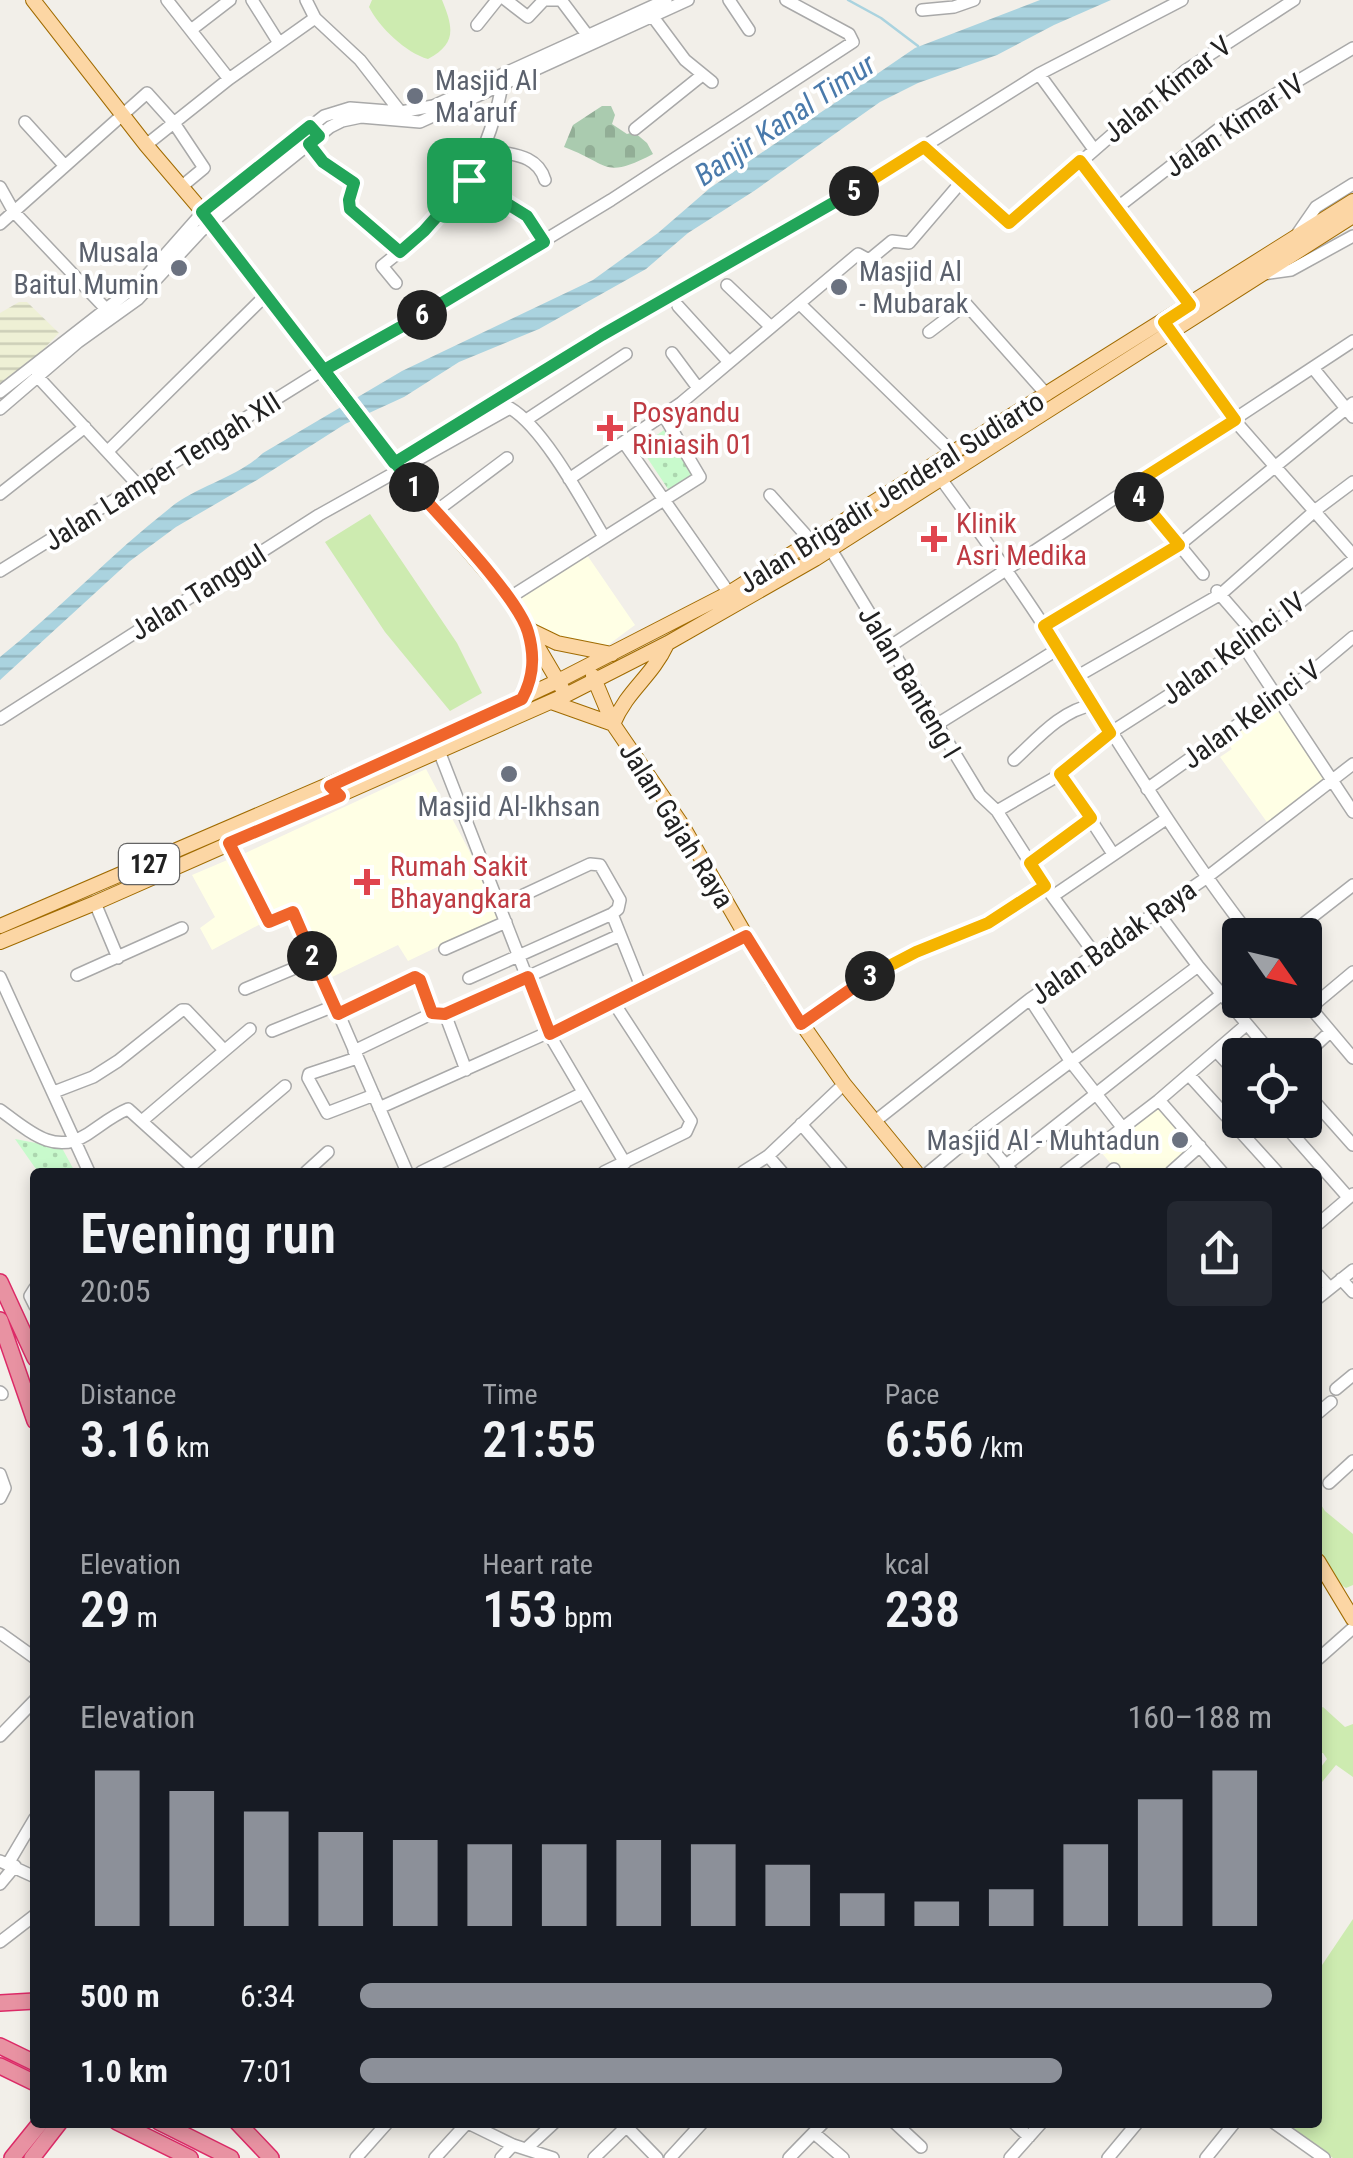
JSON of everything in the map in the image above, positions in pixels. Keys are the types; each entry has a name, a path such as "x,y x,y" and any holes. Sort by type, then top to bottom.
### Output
{"highway":[{"path":"0,1282 30,1347"},
{"path":"0,1320 30,1405"},
{"path":"0,2003 30,2001"},
{"path":"0,2046 30,2061"},
{"path":"0,2066 30,2081"},
{"path":"12,2158 36,2128"},
{"path":"32,2158 55,2128"},
{"path":"129,2128 190,2158"},
{"path":"172,2128 232,2158"},
{"path":"242,2128 270,2158"}],"main road":[{"path":"33,0 207,218 393,462 508,598 562,688"},
{"name":"Jalan Brigadir Jenderal Sudiarto","path":"1194,311 1297,235 1353,201"},
{"name":"Jalan Brigadir Jenderal Sudiarto","path":"668,643 942,480 1016,424 1353,216"},
{"name":"Jalan Brigadir Jenderal Sudiarto","path":"613,654 729,593 954,454 1016,424 1047,395 1167,328"},
{"path":"528,628 557,643 613,654"},
{"path":"522,699 534,666 528,628"},
{"path":"550,702 613,724 623,700 658,662 668,643"},
{"name":"127","path":"0,942 229,843 522,699 596,682 668,643"},
{"name":"127","path":"0,926 440,752 550,702 588,667 613,654"},
{"name":"Jalan Gajah Raya","path":"588,667 613,724 682,825 801,1024 913,1168"},
{"path":"1322,1571 1353,1619"}],"street":[{"path":"167,0 229,79"},
{"path":"190,30 230,0"},
{"path":"252,0 280,43"},
{"path":"306,0 315,18 360,60 402,117"},
{"path":"477,26 497,0"},
{"path":"506,0 528,17 543,1 558,0 588,36"},
{"path":"0,392 142,282 207,218 313,134 336,110 350,108 419,116 666,0"},
{"path":"462,98 502,86 688,0"},
{"path":"729,0 749,30"},
{"name":"Jalan Lamper Tengah XII","path":"1,568 544,242 771,99 853,42 849,34 786,0"},
{"path":"922,10 954,7 974,0"},
{"path":"393,462 602,335 773,239 1039,74 1182,0"},
{"name":"Jalan Kimar V","path":"962,180 1009,223 1186,70 1294,0"},
{"path":"634,128 706,79 660,30 653,17"},
{"path":"146,144 315,18"},
{"name":"Jalan Kimar IV","path":"1118,207 1225,124 1353,48"},
{"path":"1039,74 1093,148"},
{"path":"396,283 382,266 424,231 469,180 485,149 502,86"},
{"path":"0,224 147,94 174,123 204,168 181,187"},
{"path":"24,122 65,166"},
{"path":"313,134 323,162 353,182 349,200 353,213 400,252"},
{"path":"570,478 664,416 801,306 858,254 869,260 892,241 908,243 962,180 924,147"},
{"path":"485,149 530,158 538,163 546,180"},
{"path":"1080,161 1194,311"},
{"path":"469,180 527,216 544,242"},
{"path":"1297,235 1316,207 1353,184"},
{"path":"0,187 14,212 106,309"},
{"path":"0,408 78,342 138,300 207,218"},
{"path":"1262,274 1291,270 1353,236"},
{"path":"727,285 771,328"},
{"path":"108,450 266,295"},
{"path":"929,332 966,304 1047,395"},
{"path":"678,306 727,362"},
{"path":"801,306 954,454"},
{"path":"1167,328 1235,420 1353,558"},
{"path":"888,647 1353,341"},
{"path":"526,420 626,354"},
{"path":"672,354 698,388"},
{"path":"1044,626 1179,545 1350,409 1313,368"},
{"path":"37,376 139,486"},
{"path":"393,462 510,408 526,420 570,478 604,537"},
{"path":"508,598 700,476 664,416"},
{"path":"0,494 84,427"},
{"path":"625,444 729,593"},
{"path":"435,512 507,458"},
{"name":"Jalan Tanggul","path":"0,719 320,515 393,462"},
{"path":"942,480 1006,569 1166,818 1237,918"},
{"path":"1076,677 1219,592 1353,482"},
{"path":"1131,486 1203,574"},
{"path":"770,495 812,542"},
{"name":"Jalan Banteng I","path":"830,548 980,795 997,811 1094,953"},
{"name":"Jalan Kelinci IV","path":"997,811 1060,774 1110,733 1244,647 1353,558"},
{"path":"1219,592 1256,636"},
{"name":"Jalan Kelinci V","path":"1148,789 1353,637"},
{"path":"1244,647 1353,812"},
{"path":"936,725 1058,648"},
{"path":"1014,760 1051,726 1093,704"},
{"path":"440,752 550,1034 625,1164"},
{"name":"Jalan Badak Raya","path":"874,1122 1030,999 1206,878 1353,764"},
{"path":"1060,774 1113,854"},
{"path":"1030,863 1091,818"},
{"path":"801,1024 882,969 988,923 1049,891 1166,818"},
{"path":"229,843 269,922 290,912 296,915 405,1168"},
{"path":"469,978 612,914 620,900 600,865 595,864 500,906"},
{"path":"1311,918 1353,885"},
{"path":"95,903 118,958"},
{"path":"1009,1168 1222,994 1156,910"},
{"path":"612,914 642,989"},
{"path":"445,949 506,922"},
{"path":"77,975 182,928"},
{"path":"374,1095 327,1113 309,1074 620,935"},
{"path":"379,1108 550,1034 746,936"},
{"path":"246,989 314,960"},
{"path":"934,1168 1198,966"},
{"path":"1322,994 1353,972"},
{"path":"0,977 87,1168"},
{"path":"272,1031 415,977 439,1014 466,1070"},
{"path":"1030,999 1070,1062 1122,1127"},
{"path":"614,1003 691,1122 686,1132 614,1168"},
{"path":"54,1092 92,1077 118,1061 182,1010 224,1050"},
{"path":"1240,1018 1257,1038"},
{"path":"1318,1018 1353,1058"},
{"path":"1069,1168 1159,1100 1246,1026"},
{"path":"143,1120 250,1029"},
{"path":"1322,1040 1330,1032"},
{"path":"1217,1052 1222,1057"},
{"path":"1189,1074 1274,1168"},
{"path":"749,1168 768,1156 844,1084"},
{"path":"0,1110 46,1142 59,1144 76,1141 124,1110 133,1112 191,1166 285,1086"},
{"path":"430,1168 583,1092"},
{"path":"1159,1100 1219,1168"},
{"path":"1322,1110 1353,1145"},
{"path":"801,1124 839,1168"},
{"path":"977,1132 1007,1168"},
{"path":"1297,1138 1351,1196 1322,1219"},
{"path":"1175,1168 1200,1146"},
{"path":"310,1168 328,1152"},
{"path":"768,1156 778,1168"},
{"path":"1322,1295 1353,1270"},
{"path":"1322,1279 1330,1288"},
{"path":"1342,1279 1353,1292"},
{"path":"1322,1408 1353,1375"},
{"path":"1328,1483 1353,1461"},
{"path":"0,1498 2,1478"},
{"path":"1322,1655 1353,1628"},
{"path":"0,1633 30,1654"},
{"path":"0,1736 30,1705"},
{"path":"0,1884 30,1826"},
{"path":"0,1942 30,1919"},
{"path":"356,2158 383,2128"},
{"path":"435,2158 462,2128"},
{"path":"477,2128 552,2158"},
{"path":"536,2128 542,2134"},
{"path":"527,2148 548,2128"},
{"path":"594,2158 620,2128"},
{"path":"628,2128 657,2158"},
{"path":"670,2158 698,2128"},
{"path":"789,2158 819,2128"},
{"path":"900,2128 921,2148"},
{"path":"1019,2128 1028,2137"},
{"path":"1010,2158 1036,2128"},
{"path":"1108,2158 1133,2128"},
{"path":"1206,2158 1231,2128"},
{"path":"1282,2128 1324,2158"},
{"path":"814,2133 843,2158"},
{"path":"502,2158 513,2145"}],"shaded area":[{"path":"19,302 27,302 59,333 37,356 0,384 0,313"},
{"path":"587,555 635,625 604,648 545,633 513,598"},
{"path":"1276,707 1327,782 1269,825 1220,757 1232,749 1226,741"},
{"name":"Rumah Sakit Bhayangkara","path":"426,769 474,860 498,918 408,961 398,945 328,979 299,905 267,917 239,856"},
{"path":"232,858 264,922 212,950 200,928 215,917 192,875"},
{"path":"1159,1104 1198,1146 1172,1168 1115,1168 1100,1151"}],"green space":[{"path":"372,0 442,0 450,27 444,48 428,59 411,51 379,23 369,7"},
{"path":"602,106 611,106 615,115 612,124 627,134 634,132 653,154 615,168 564,147 573,125"},
{"path":"664,430 695,476 670,492 640,447"},
{"path":"370,514 457,643 482,693 450,711 385,632 325,542"},
{"path":"15,1139 62,1148 73,1168 35,1168"},
{"path":"1322,1506 1353,1534 1353,1585 1346,1588 1325,1571"},
{"path":"1322,1708 1345,1727 1353,1724 1353,1777 1336,1765 1322,1782 1322,1766 1327,1759 1322,1753"},
{"path":"1353,1919 1353,2158 1333,2158 1292,2128 1322,2128 1322,1965"}],"water":[{"path":"1040,0 1111,0 997,55 918,83 880,102 688,233 646,269 539,329 459,362 404,397 345,424 176,527 130,561 0,680 0,657 181,500 242,469 402,371 593,280 658,233 710,188 915,48"}],"waterway":[{"path":"848,0 881,18 918,46"},
{"path":"213,213 300,142"}],"place":[{"name":"Masjid Al Ma'aruf","path":"415,96"},
{"name":"Musala Baitul Mumin","path":"179,268"},
{"name":"Masjid Al - Mubarak","path":"839,287"},
{"name":"Posyandu Riniasih 01","path":"610,428"},
{"name":"Klinik Asri Medika","path":"934,539"},
{"name":"Masjid Al-Ikhsan","path":"509,774"},
{"name":"Rumah Sakit Bhayangkara","path":"367,882"},
{"name":"Masjid Al - Muhtadun","path":"1180,1140"}],"route":[{"path":"469,180 400,252 353,213 349,200 354,183 323,162 309,144 319,136 310,126 202,212 227,246 289,324 332,380 394,463 508,598 528,628 534,666 522,699 330,786 340,796 229,843 269,922 290,912 296,915 338,1014 415,977 420,980 432,1013 445,1014 528,977 550,1034 746,936 801,1024 882,969 988,923 1045,886 1030,863 1091,818 1060,774 1110,733 1044,626 1179,545 1131,486 1235,420 1164,322 1190,305 1118,207 1080,161 1016,220 1007,223 924,147 840,200 602,335 394,463 324,370 410,322 544,242 527,216 469,180"}],"water label":[{"name":"Banjir Kanal Timur","path":"785,120"}]}
